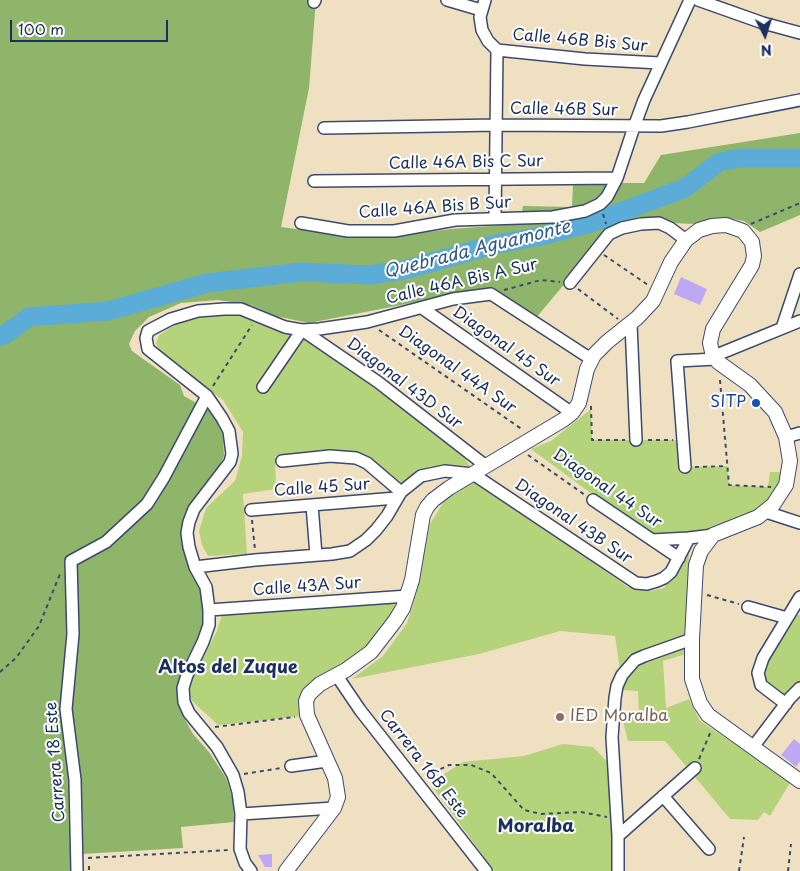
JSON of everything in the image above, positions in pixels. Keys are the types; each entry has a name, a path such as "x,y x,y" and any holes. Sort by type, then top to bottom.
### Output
{"street":[{"path":"447,0 483,5 482,30 488,41 497,50 495,218"},
{"path":"601,209 618,178 634,127 660,63 690,0"},
{"path":"698,0 770,25 800,33"},
{"name":"Calle 46B Bis Sur","path":"497,50 585,59 660,63"},
{"name":"Calle 46B Sur","path":"324,128 496,125 661,126 800,100"},
{"name":"Calle 46A Bis C Sur","path":"314,180 618,178"},
{"name":"Calle 46A Bis B Sur","path":"301,223 340,230 378,232 455,220 552,217 601,209"},
{"path":"570,283 608,234 622,228 659,223 670,228 686,240"},
{"path":"286,871 334,808 338,796 338,788 307,715 306,702 309,694 320,684 337,676 358,662 381,640 396,621 408,596 423,516 427,507 449,488 518,448 572,413 579,403 591,359 602,346 629,325 654,301 671,262 686,240 699,230 712,226 726,225 740,229 747,234 752,242 753,261 713,329 710,343 716,359 746,382 775,412 786,437 790,462 788,478 778,499 766,512 750,522 713,535 652,540"},
{"path":"782,328 800,274"},
{"path":"491,294 591,359"},
{"name":"Calle 46A Bis A Sur","path":"207,396 148,349 146,338 148,331 171,319 198,311 241,309 285,327 302,330 320,329 367,322 453,299 491,294"},
{"name":"Diagonal 45 Sur","path":"422,308 572,413"},
{"path":"629,325 636,440"},
{"path":"685,467 677,361 716,359 782,328 798,325"},
{"path":"263,387 302,330"},
{"name":"Diagonal 43D Sur","path":"302,330 378,382 486,466"},
{"path":"71,561 106,542 147,504 164,477 207,396 222,418 228,431 232,454 230,462 194,509 189,522 187,533 189,547 195,567 206,587 209,610 208,625 203,642 187,675 183,688 184,702 189,713 217,747 233,776 238,792 241,814 240,849 245,863 251,871"},
{"path":"786,437 800,434"},
{"path":"282,461 330,456 356,458 367,463 399,495"},
{"path":"195,567 350,550 366,540 387,516 399,495 421,476 446,471 473,474"},
{"name":"Diagonal 43B Sur","path":"473,474 636,583 647,584 657,582 670,572 689,538"},
{"name":"Calle 45 Sur","path":"251,510 399,495"},
{"name":"Diagonal 44 Sur","path":"593,500 679,558"},
{"path":"312,505 316,555"},
{"path":"766,512 800,523"},
{"path":"713,535 704,545 698,558 691,670 694,690 704,710 715,722 798,775"},
{"name":"Carrera 18 Este","path":"71,561 73,634 66,709 75,780 77,871"},
{"name":"Calle 43A Sur","path":"209,610 408,596"},
{"path":"786,704 761,685 758,673 763,658 800,597"},
{"path":"748,606 787,618"},
{"path":"618,871 618,836 612,737 615,698 622,674 635,660 692,639"},
{"name":"Carrera 16B Este","path":"337,676 360,710 486,871"},
{"path":"753,747 800,688"},
{"path":"291,766 327,761"},
{"path":"618,836 695,768"},
{"path":"663,796 709,848"},
{"path":"241,814 334,808"}],"path":[{"path":"740,229 800,203"},
{"path":"601,209 606,224"},
{"path":"596,250 658,292"},
{"name":"Calle 46A Bis A Sur","path":"491,294 541,280 570,283"},
{"path":"570,283 629,325"},
{"path":"207,396 257,316"},
{"name":"Diagonal 44A Sur","path":"367,322 534,438"},
{"path":"716,359 729,485 784,487"},
{"name":"Diagonal 44 Sur","path":"518,448 593,500"},
{"path":"685,467 727,466"},
{"path":"251,510 255,560"},
{"path":"0,672 16,658 39,626 52,596 55,583 62,570 71,561"},
{"path":"695,591 748,606"},
{"path":"203,729 307,715"},
{"path":"695,768 715,722"},
{"path":"417,781 450,765 471,765 491,773 524,810 541,814 580,812 617,818"},
{"path":"233,776 291,766"},
{"path":"739,871 744,837"},
{"path":"788,871 791,844"},
{"path":"88,858 240,849"}],"green space":[{"path":"0,0 316,0 309,88 281,227 340,235 387,237 451,229 520,224 523,206 572,207 573,183 644,183 661,155 800,133 800,215 760,232 744,221 727,218 696,224 617,221 536,318 493,287 309,323 275,316 251,305 218,300 181,303 149,317 135,331 129,344 132,351 180,385 184,396 212,412 223,435 224,456 184,528 206,598 205,624 188,657 179,688 182,714 193,734 209,752 226,778 233,800 234,822 181,827 183,848 82,854 82,871 0,871"},
{"path":"212,313 241,314 270,327 304,337 458,449 470,466 447,464 429,467 416,471 403,484 366,455 340,450 312,451 275,456 276,489 243,494 247,554 208,556 202,545 199,531 206,508 235,481 242,456 243,432 223,400 161,354 156,344 159,335 175,325"},
{"path":"591,409 592,440 683,440 685,467 727,466 729,485 768,487 770,472 782,472 777,491 765,505 743,517 698,535 653,539 531,449 551,441"},
{"path":"476,480 628,587 650,591 664,588 678,570 689,550 686,654 663,661 666,708 689,699 700,721 791,781 770,816 764,812 758,820 730,819 665,741 628,741 623,721 639,715 638,691 623,690 615,636 560,631 479,654 352,679 383,656 407,623 416,595 430,524 444,501"},
{"path":"398,600 389,618 366,650 331,673 302,716 218,725 192,701 188,694 188,686 216,633 222,615"},
{"path":"797,615 800,615 800,688 790,698 769,686 764,676 765,663"},
{"path":"563,744 593,747 613,768 610,805 613,830 612,871 494,871 430,783 463,762 524,756"}],"building":[{"path":"681,277 707,289 700,305 674,294"},
{"path":"794,739 800,744 800,761 796,767 781,755"},
{"path":"272,854 272,867 265,867 258,855"}],"waterway":[{"name":"Quebrada Aguamonte","path":"0,336 29,317 108,311 207,283 301,272 370,275 404,270 493,245 541,236 591,223 685,188 719,162 739,158 800,158"}],"place":[{"name":"SITP","path":"756,403"},
{"name":"IED Moralba","path":"560,717"}],"district":[{"name":"Altos del Zuque","path":"228,668"},
{"name":"Moralba","path":"536,827"}]}
